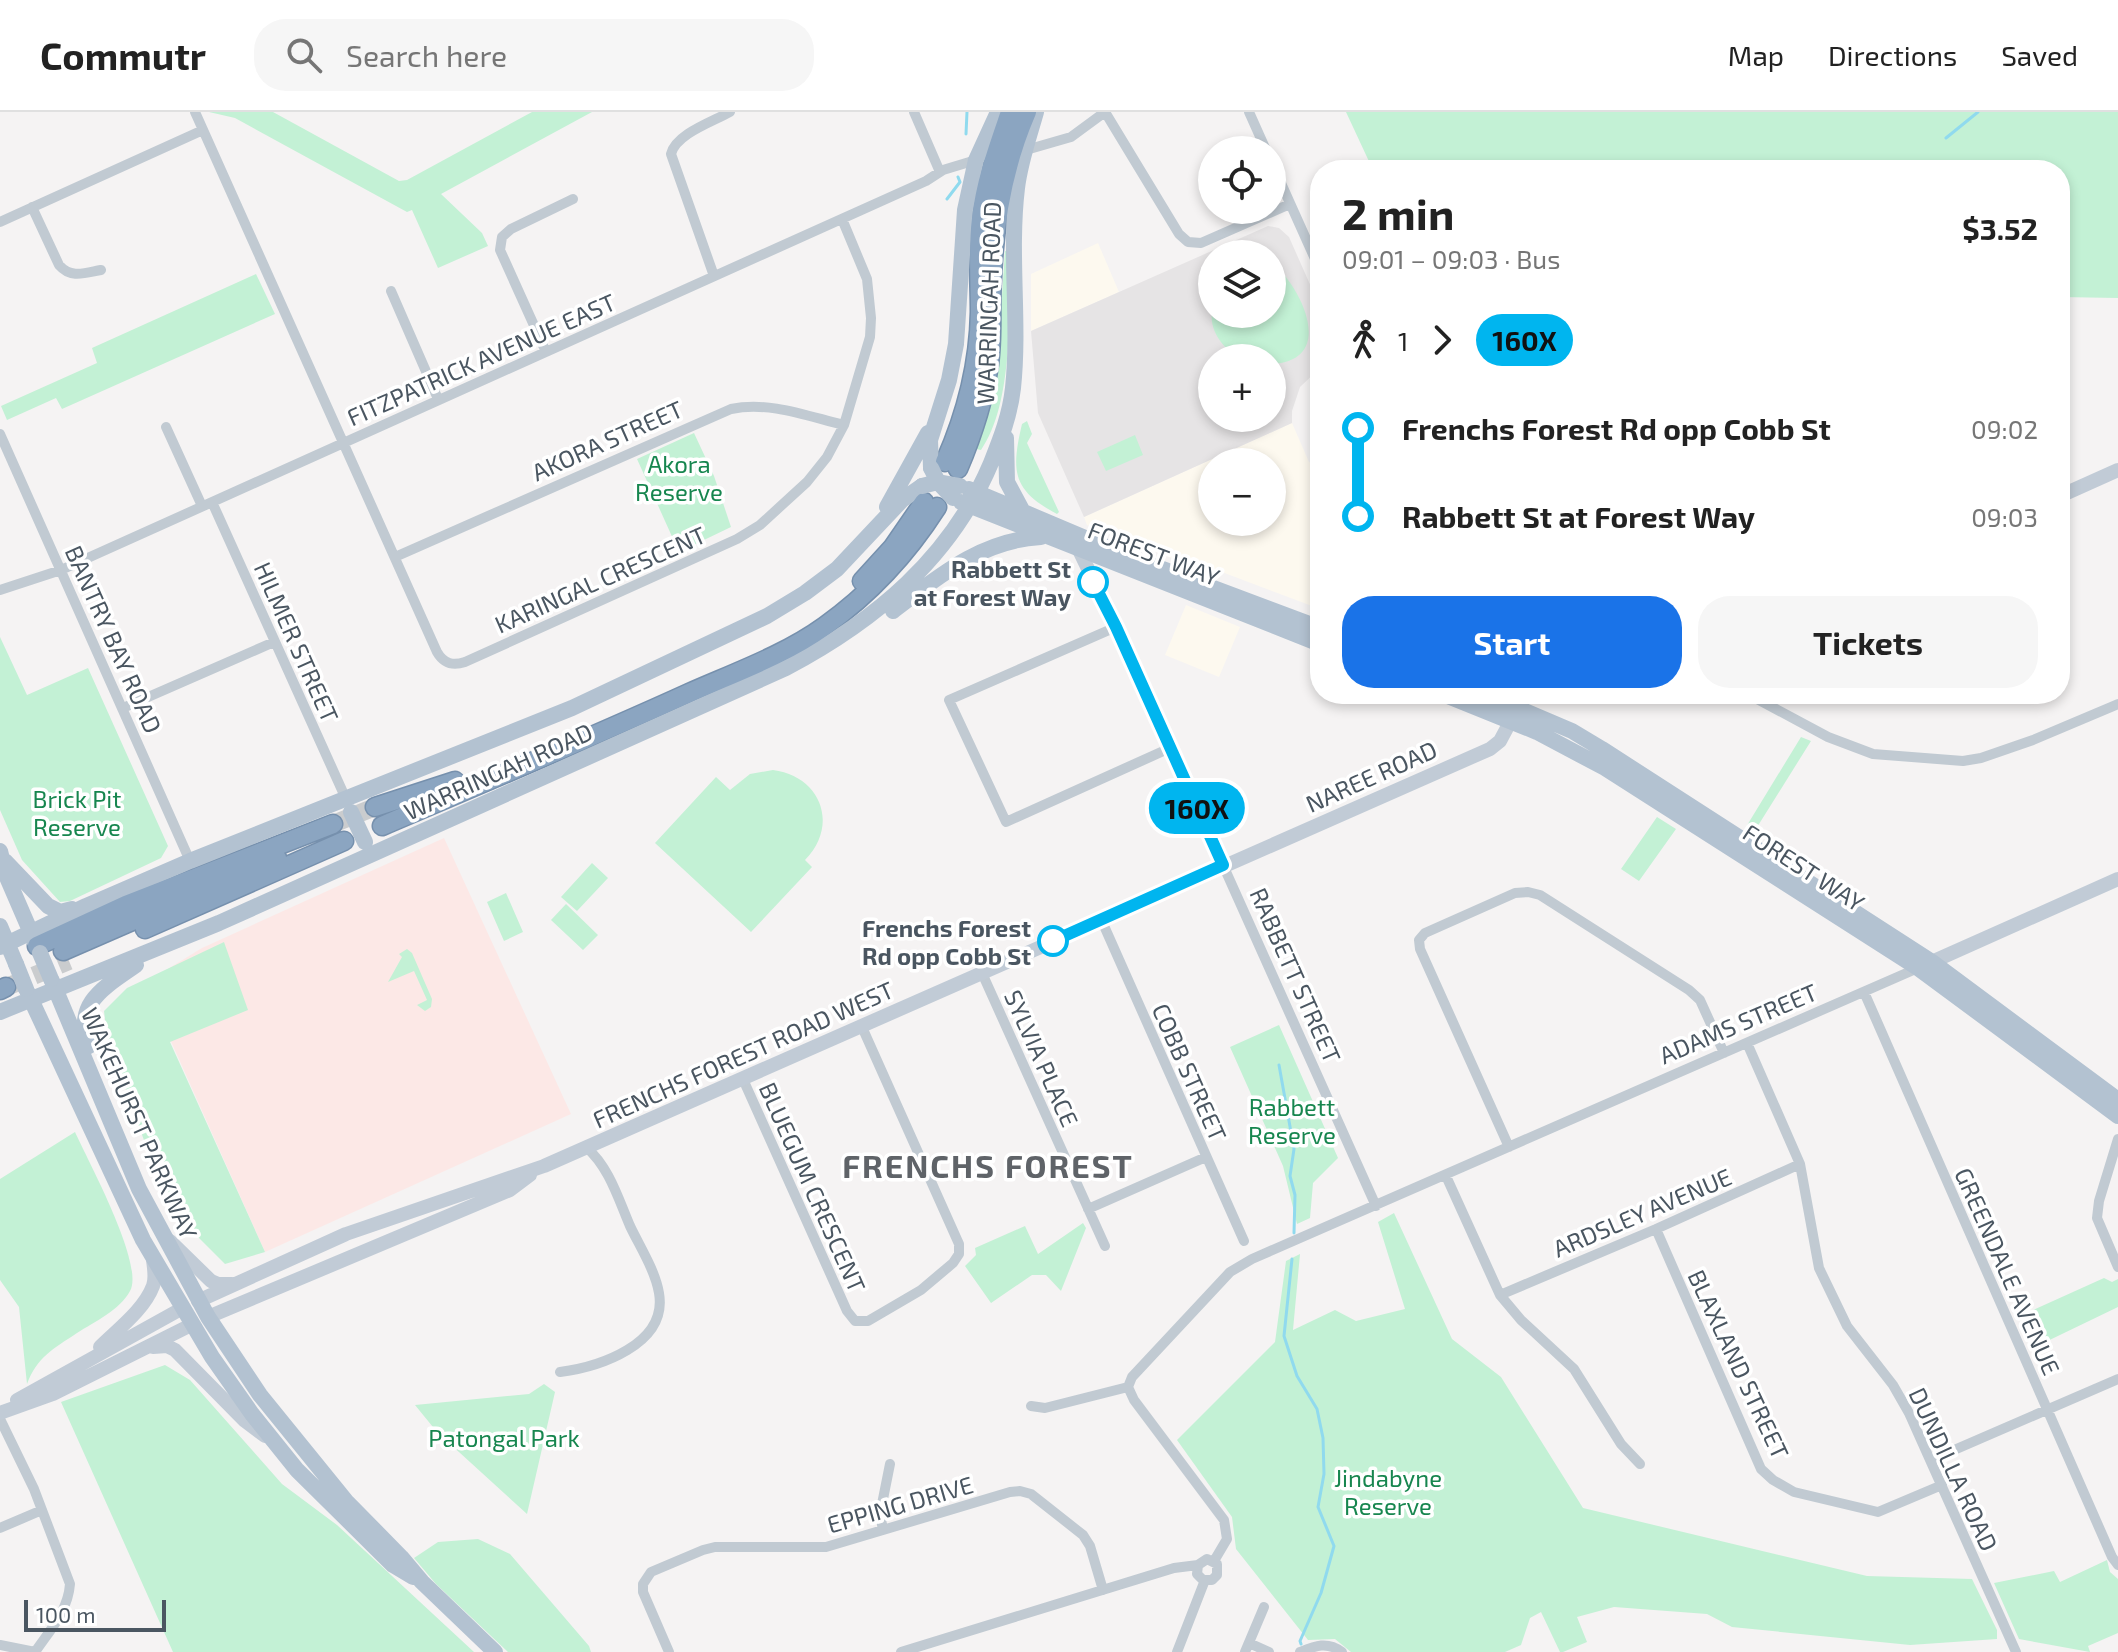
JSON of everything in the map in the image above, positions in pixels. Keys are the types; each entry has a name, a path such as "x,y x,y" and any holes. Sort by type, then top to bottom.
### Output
{"highway":[{"name":"WARRINGAH ROAD","path":"1010,112 991,165 980,221 980,311 974,370 965,412 941,484 921,533 885,575 822,629 788,648 631,719 377,817 778,641 816,619 876,567 941,484 979,410 989,365 993,324 992,282 1003,179 1027,112"},
{"path":"36,944 150,895 339,832 66,956"}],"main road":[{"name":"WARRINGAH ROAD","path":"9,953 36,944 86,906 190,861 349,806 572,708 767,616 820,583 854,554 902,500 941,484 930,440 941,409 956,344 965,210 976,160 998,112"},
{"name":"WARRINGAH ROAD","path":"0,1012 28,994 148,952 368,848 786,668 840,638 891,600 936,555 974,500 1008,419 1016,340 1014,226 1019,173 1036,112"},
{"path":"873,533 941,409"},
{"path":"1008,419 1007,482 1011,495 1023,511"},
{"path":"2070,492 2118,470"},
{"path":"941,484 974,500"},
{"name":"FOREST WAY","path":"974,500 1023,511 1153,566 1310,624"},
{"name":"FOREST WAY","path":"974,500 1046,537 1310,640"},
{"path":"786,668 858,636 940,574 966,559 1006,542 1046,537"},
{"name":"RABBETT STREET","path":"1078,548 1223,865"},
{"name":"FOREST WAY","path":"1478,704 1514,714"},
{"name":"FOREST WAY","path":"1500,704 1925,965 2118,1100"},
{"name":"NAREE ROAD","path":"1223,865 1490,749 1500,741 1514,714"},
{"path":"349,806 368,848"},
{"path":"2,855 55,911 64,912 86,906"},
{"name":"WAKEHURST PARKWAY","path":"2,855 6,875 95,1086 159,1229 198,1301 260,1395 346,1501 422,1582 495,1652"},
{"name":"FRENCHS FOREST ROAD WEST","path":"198,1301 346,1234 544,1166 1223,865"},
{"name":"ADAMS STREET","path":"1925,965 2118,879"},
{"name":"WAKEHURST PARKWAY","path":"0,926 9,953 153,1260 191,1325 252,1414 297,1470 393,1565 422,1582"},
{"path":"95,1086 96,1065 84,1032 85,1012 104,988 148,952"},
{"name":"FOREST WAY","path":"1925,965 2118,1116"},
{"name":"FRENCHS FOREST ROAD WEST","path":"208,1317 510,1190 544,1166"},
{"path":"159,1229 211,1281 226,1285 238,1282"},
{"path":"85,1361 149,1293 155,1278 153,1260"},
{"path":"0,1412 85,1361 198,1301"},
{"path":"0,1412 53,1394 208,1317"},
{"path":"141,1350 167,1346 175,1350 245,1421 276,1444"}],"street":[{"name":"KARINGAL CRESCENT","path":"196,112 441,658 449,664 459,664 749,533 807,482 835,445 844,425 870,337 867,279 842,219"},
{"path":"714,276 671,154 672,148 680,140 730,112"},
{"path":"914,112 942,171"},
{"path":"1026,150 1071,137 1105,112 1179,234 1188,242 1201,243 1290,204"},
{"path":"1249,112 1260,136"},
{"path":"0,222 203,130"},
{"name":"FITZPATRICK AVENUE EAST","path":"0,590 61,570 926,181 942,171 976,160"},
{"path":"1286,195 1310,248"},
{"path":"546,352 500,250 502,237 511,229 573,199"},
{"path":"32,207 64,271 73,275 101,270"},
{"path":"391,291 438,399"},
{"name":"AKORA STREET","path":"395,557 731,409 773,407 844,425"},
{"name":"HILMER STREET","path":"166,427 274,642 349,806"},
{"name":"BANTRY BAY ROAD","path":"0,434 190,861"},
{"path":"1116,627 949,700 1006,822 1170,748"},
{"path":"123,708 274,642"},
{"path":"1767,704 1828,737 1873,754 1963,761 2033,740 2118,704"},
{"name":"RABBETT STREET","path":"1223,865 1376,1206"},
{"path":"1509,1147 1420,949 1419,940 1425,933 1515,893 1540,895 1689,990 1700,1000 1724,1053"},
{"name":"COBB STREET","path":"1101,919 1244,1241"},
{"name":"ADAMS STREET","path":"1376,1206 1925,965"},
{"name":"SYLVIA PLACE","path":"982,973 1105,1246"},
{"name":"GREENDALE AVENUE","path":"1864,992 2047,1411 2118,1565"},
{"name":"BLUEGUM CRESCENT","path":"742,1077 847,1311 855,1321 868,1321 921,1290 953,1263 959,1254 959,1244 862,1027"},
{"name":"DUNDILLA ROAD","path":"1747,1043 1800,1164 1819,1268 1847,1326 1893,1385 1909,1413 2016,1652"},
{"path":"2118,1139 2099,1201 2097,1218 2118,1267"},
{"path":"560,1372 588,1368 623,1353 648,1331 659,1307 655,1280 602,1163 586,1147"},
{"path":"1088,1209 1206,1157"},
{"name":"ARDSLEY AVENUE","path":"1500,1295 1800,1164"},
{"path":"1446,1176 1500,1295 1521,1320 1574,1369 1621,1444 1640,1464"},
{"path":"1214,1561 1227,1539 1224,1520 1134,1400 1128,1387 1132,1377 1230,1272 1244,1263 1376,1206"},
{"name":"BLAXLAND STREET","path":"1656,1229 1761,1469 1773,1480 1794,1492 1878,1512 1942,1485"},
{"path":"1931,1460 2118,1379"},
{"path":"1031,1406 1045,1408 1128,1387"},
{"path":"0,1419 42,1510 65,1568 69,1592 63,1612 35,1652 0,1645"},
{"path":"883,1530 880,1514 890,1464"},
{"name":"EPPING DRIVE","path":"669,1652 643,1592 643,1584 651,1572 715,1547 826,1547 1020,1491 1031,1494 1083,1535 1090,1546 1103,1590"},
{"path":"0,1528 42,1510"},
{"path":"901,1652 1174,1568 1198,1565 1207,1559 1214,1561 1218,1567 1217,1575 1212,1580 1205,1580 1197,1574 1198,1565"},
{"path":"1177,1652 1205,1580"},
{"path":"1264,1607 1247,1648 1269,1652"},
{"path":"1300,1652 1318,1645 1328,1645 1342,1652"}],"shaded area":[{"path":"1268,226 1279,228 1289,237 1310,284 1310,378 1300,387 1292,411 1292,423 1286,426 1286,344 1198,344 1198,432 1272,432 1237,448 1198,448 1198,465 1084,517 1038,413 1031,331 1198,257 1198,328 1286,328 1286,240 1236,240"},
{"path":"1098,243 1119,292 1031,331 1031,274"},
{"path":"1292,423 1310,462 1310,605 1214,569 1197,568 1087,525 1084,517 1198,465 1198,536 1286,536 1286,448 1237,448 1272,432 1286,432 1286,426"},
{"path":"1186,605 1240,627 1219,677 1165,655"},
{"path":"444,838 571,1114 265,1252 145,983 202,948"}],"green space":[{"path":"209,112 273,112 399,181 407,180 532,112 592,112 441,194 482,233 488,246 438,268 412,210 407,212 235,118"},
{"path":"1346,112 2118,112 2118,298 2070,297 2070,160 1368,160"},
{"path":"1005,251 1010,252 1008,354 999,407 992,430 981,450 976,449 997,372"},
{"path":"256,274 275,314 62,409 56,398 7,420 1,406 97,363 92,348"},
{"path":"1286,278 1294,288 1308,321 1304,350 1286,361 1286,344 1222,344 1213,328 1286,328"},
{"path":"1027,421 1032,434 1027,443 1059,512 1057,514 1031,496 1018,478 1018,440 1022,424"},
{"name":"Akora Reserve","path":"694,433 714,476 731,527 679,552 637,459"},
{"path":"1135,435 1143,455 1106,471 1097,452"},
{"name":"Brick Pit Reserve","path":"0,637 27,695 88,668 168,846 161,858 70,901 60,902 22,860 0,810"},
{"path":"1801,737 1811,741 1754,832 1746,827"},
{"path":"773,770 789,774 813,792 823,817 821,832 816,846 805,860 812,867 751,932 655,843 716,777 730,790 750,774"},
{"path":"1657,817 1676,829 1639,881 1621,869"},
{"path":"592,863 608,878 577,911 561,897"},
{"path":"506,893 523,932 504,941 487,902"},
{"path":"566,904 598,935 583,950 551,920"},
{"path":"224,942 248,1010 170,1042 265,1252 225,1264 187,1226 155,1171 107,1037 104,1011 127,988"},
{"path":"407,949 412,953 432,999 431,1007 425,1011 417,1005 427,1000 414,971 388,982 402,957 399,954"},
{"name":"Rabbett Reserve","path":"1279,1025 1338,1158 1313,1183 1310,1218 1297,1224 1283,1166 1230,1047"},
{"path":"75,1132 123,1237 130,1259 130,1291 113,1310 47,1354 27,1384 19,1307 0,1280 0,1179"},
{"name":"Jindabyne Reserve","path":"1394,1213 1452,1339 1501,1377 1583,1508 1867,1576 1972,1579 1997,1630 1997,1639 1910,1645 1732,1627 1707,1614 1614,1607 1577,1617 1587,1642 1563,1652 1560,1652 1541,1612 1530,1618 1521,1645 1505,1652 1351,1652 1335,1639 1308,1640 1236,1549 1232,1517 1177,1440 1275,1342 1286,1261 1300,1254 1293,1330 1335,1310 1356,1321 1405,1309 1378,1222"},
{"path":"1083,1223 1086,1228 1061,1291 1046,1275 1032,1275 991,1303 965,1266 976,1255 975,1248 1025,1226 1038,1254"},
{"path":"2104,1278 2112,1282 2118,1279 2118,1307 2033,1348 2020,1316"},
{"path":"165,1365 190,1380 282,1484 337,1525 474,1652 173,1652 61,1402"},
{"name":"Patongal Park","path":"544,1384 555,1392 527,1514 437,1432 415,1405 529,1394"},
{"path":"478,1539 510,1554 591,1652 508,1652 436,1584 414,1558 438,1542"},
{"path":"2107,1560 2110,1572 2118,1579 2118,1633 2088,1646 2090,1652 2019,1639 1994,1583 2054,1571 2060,1582"}],"waterway":[{"path":"966,134 967,112"},
{"path":"1946,138 1978,112"},
{"path":"947,199 960,182 958,177"},
{"path":"1279,1065 1294,1149 1290,1176 1295,1195 1294,1233"},
{"path":"1292,1259 1284,1336 1297,1376 1317,1409 1323,1438 1324,1474 1318,1507 1334,1546 1321,1593 1301,1644"}],"tunnel":[{"path":"333,824 375,807"},
{"path":"9,986 69,961"}],"bus line":[{"name":"160X","path":"1053,941 1223,865 1093,582"}],"place":[{"name":"Rabbett St at Forest Way","path":"1093,582"},
{"name":"Frenchs Forest Rd opp Cobb St","path":"1053,941"}],"district":[{"name":"FRENCHS FOREST","path":"988,1165"}]}
